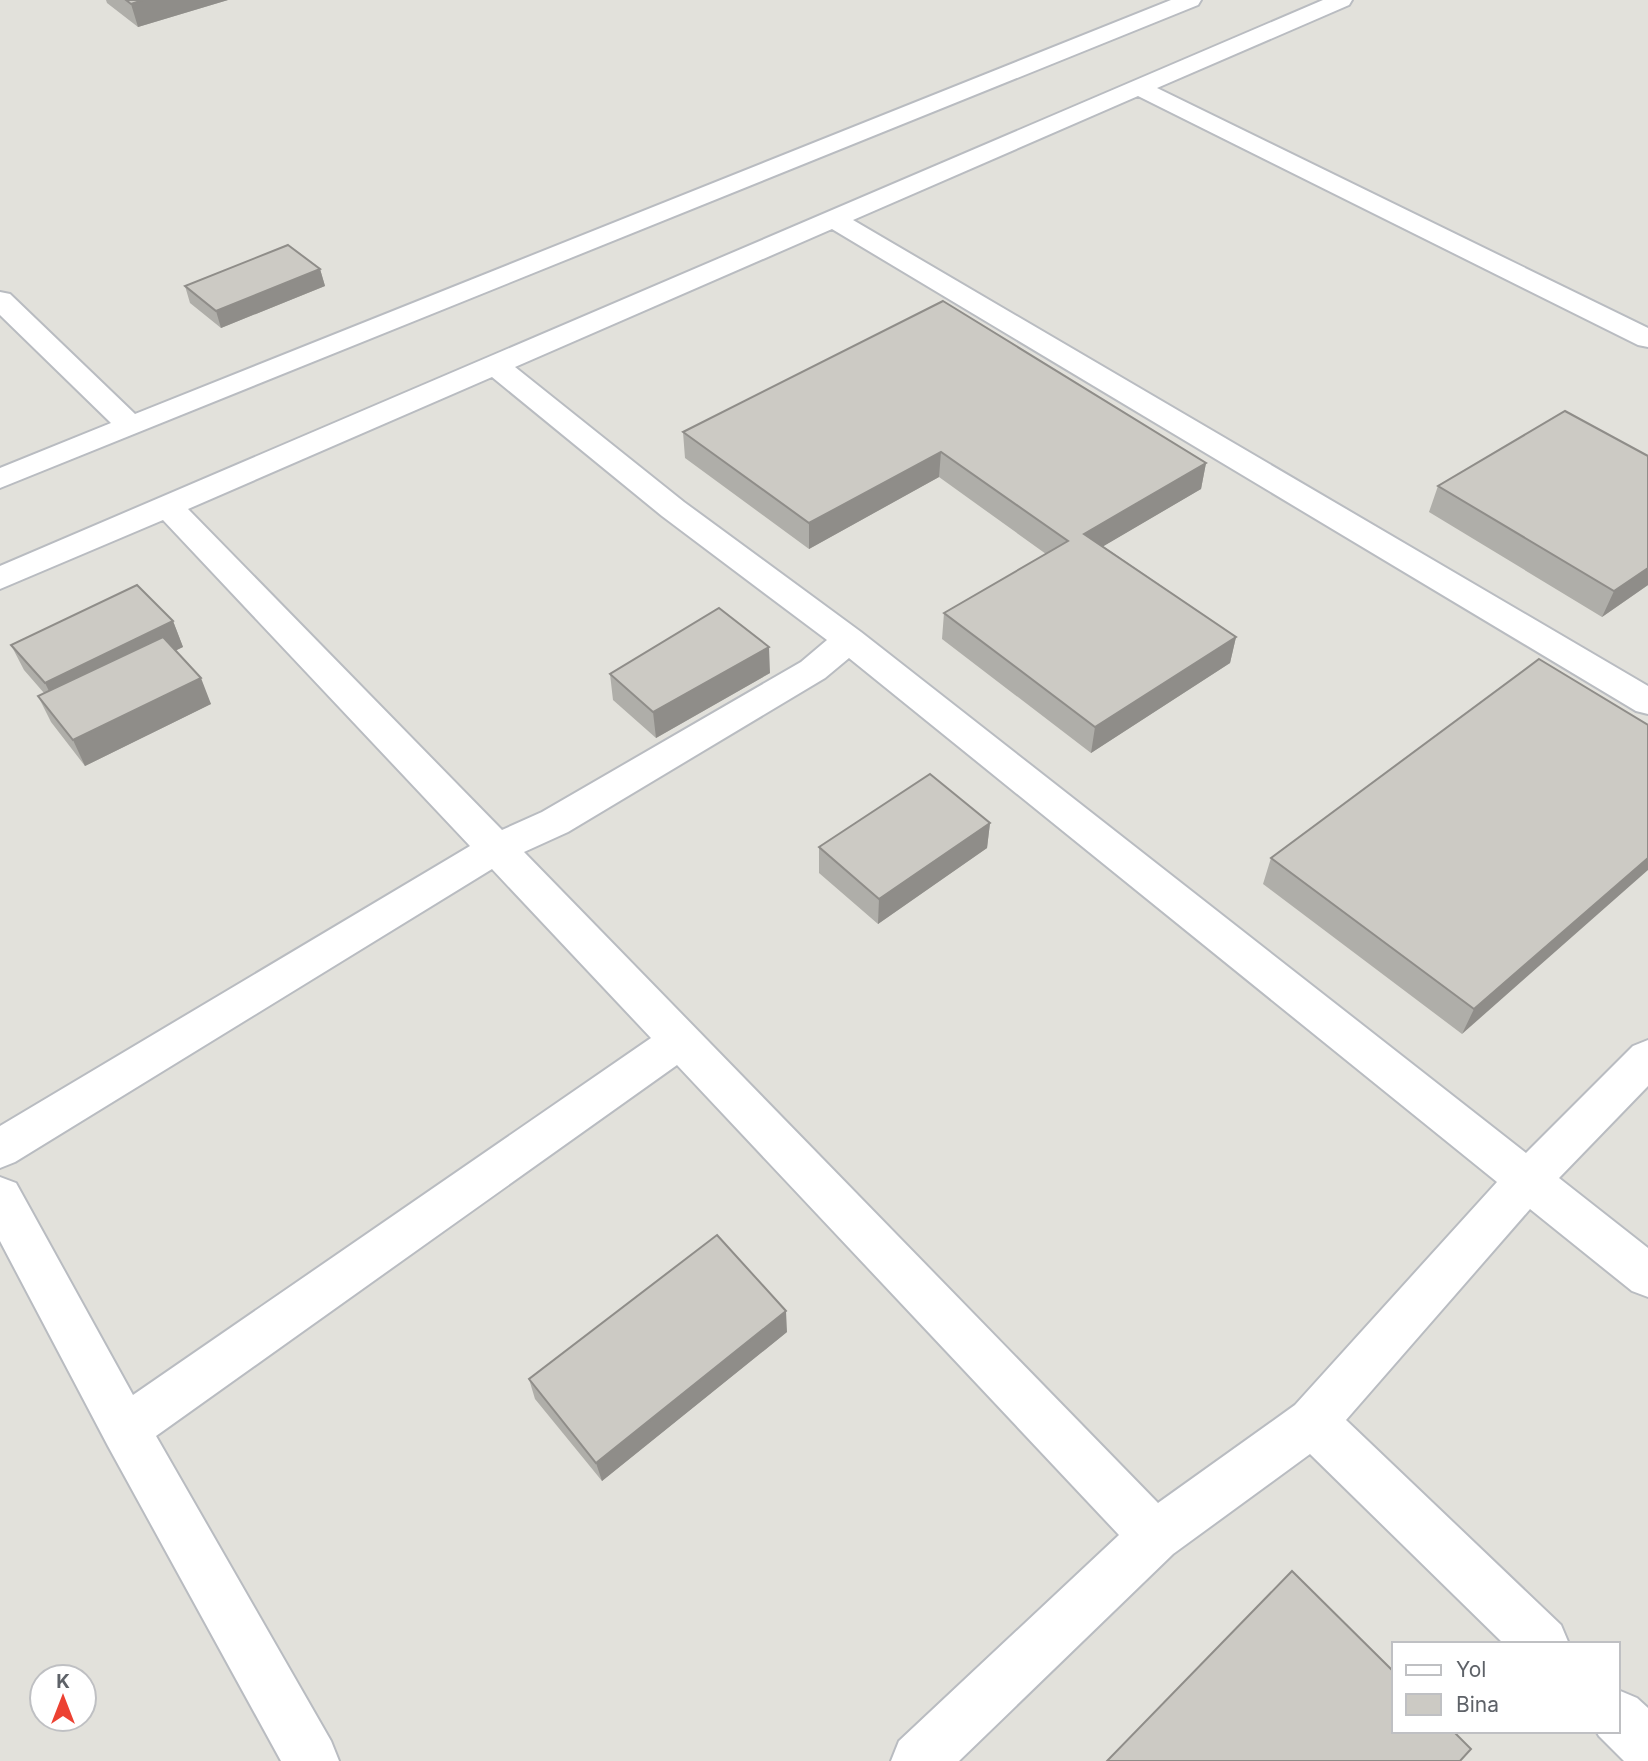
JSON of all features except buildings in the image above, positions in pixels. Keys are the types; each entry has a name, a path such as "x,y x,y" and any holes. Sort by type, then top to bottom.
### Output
{"street":[{"path":"0,479 1190,0"},
{"path":"0,578 1341,0"},
{"path":"1138,87 1648,339"},
{"path":"832,219 1648,702"},
{"path":"0,300 131,426"},
{"path":"495,365 673,509 849,640 1648,1276"},
{"path":"168,506 1155,1536"},
{"path":"0,1149 495,849 555,822 813,670 849,640"},
{"path":"125,1429 680,1040"},
{"path":"919,1761 1155,1536 1312,1422 1527,1181 1648,1058"},
{"path":"0,1197 125,1429 311,1761"},
{"path":"1312,1422 1540,1642"},
{"path":"1620,1719 1648,1746"}],"shaded area":[{"path":"0,0 1648,0 1648,1761 0,1761"}]}
